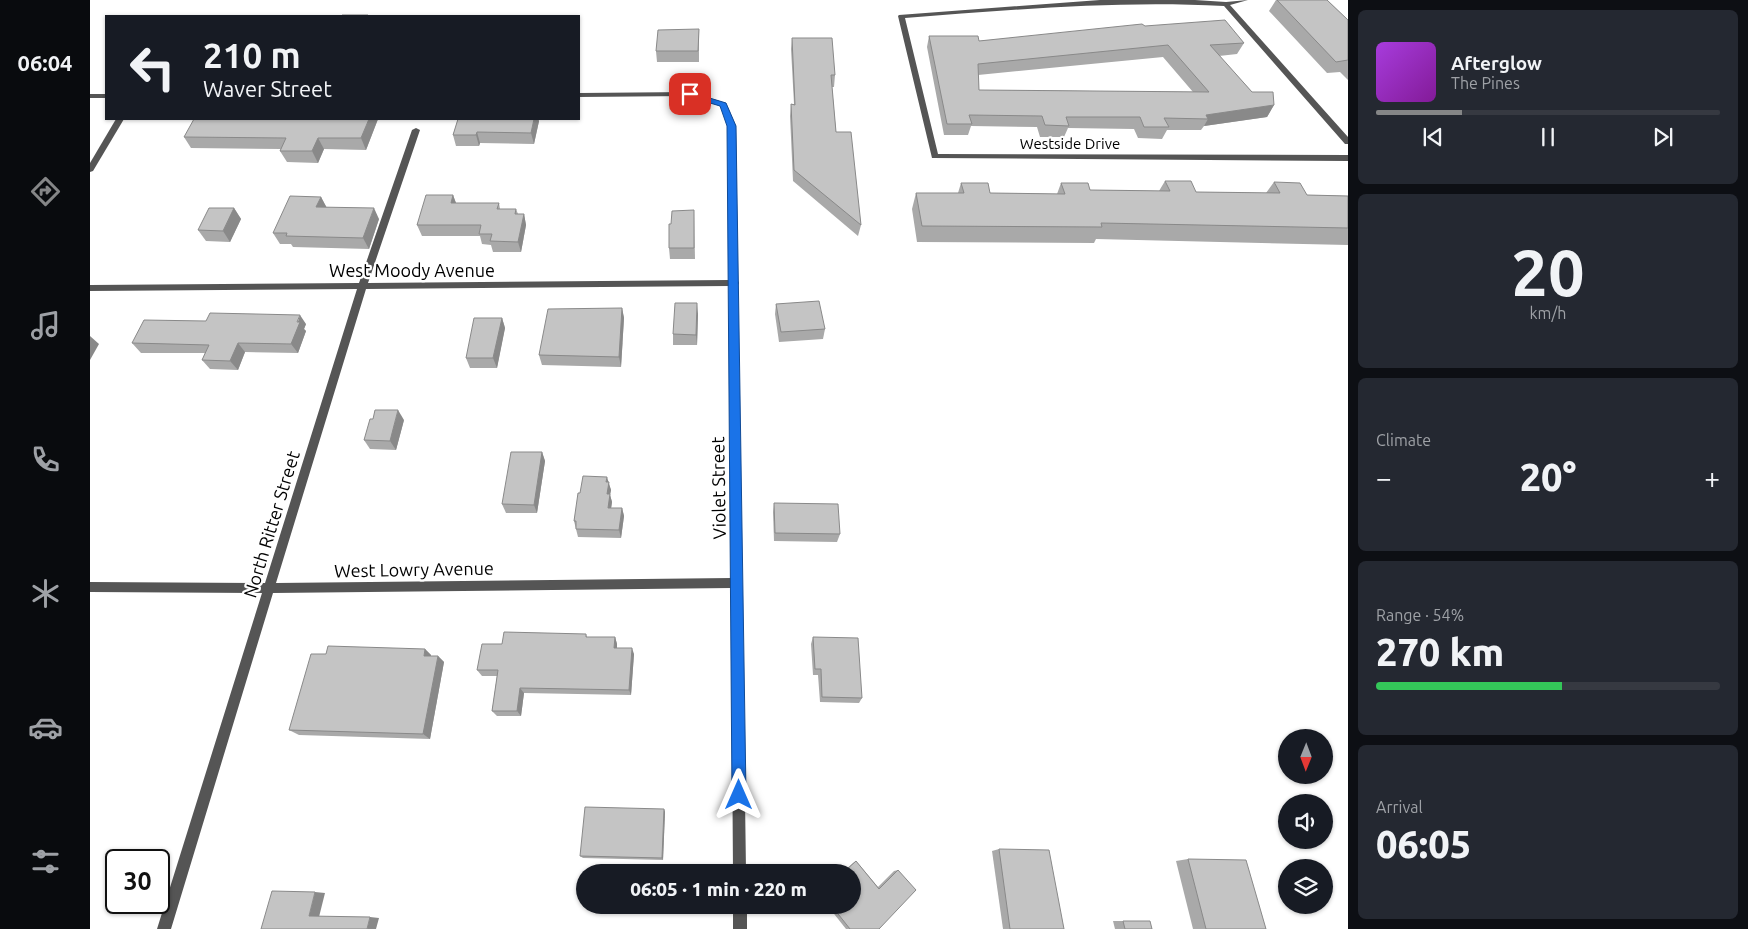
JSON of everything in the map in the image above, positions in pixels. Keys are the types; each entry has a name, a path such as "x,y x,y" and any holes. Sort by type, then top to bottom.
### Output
{"street":[{"name":"Westside Drive","path":"1177,0 1113,0 1056,3 901,16 935,156 1348,158"},
{"path":"1177,0 1226,4 1245,0"},
{"path":"1226,4 1348,142"},
{"name":"Violet Street","path":"580,95 690,94 724,104 732,126 740,864"},
{"path":"90,96 105,96"},
{"path":"90,169 119,120"},
{"name":"North Ritter Street","path":"164,929 362,287 416,130"},
{"name":"West Moody Avenue","path":"90,288 734,283"},
{"name":"West Lowry Avenue","path":"90,587 269,588 738,583"},
{"path":"740,914 740,929"}],"building":[{"path":"1277,0 1327,0 1348,20 1348,60 1336,62"},
{"path":"1225,20 1244,43 1210,45 1252,92 1273,92 1274,105 1206,115 1208,119 1164,118 1169,127 1144,127 1140,117 1066,117 1069,126 1045,125 1042,116 969,115 972,124 947,124 929,36 978,36 979,41 1142,24 1145,26","holes":["1168,45 1209,92 979,90 978,64"]},
{"path":"699,29 698,51 656,51 658,30"},
{"path":"792,38 832,38 835,75 831,75 836,132 851,132 861,225 794,170 791,104 795,105"},
{"path":"193,120 369,120 361,138 318,138 312,151 280,151 286,138 184,137"},
{"path":"458,120 534,120 531,133 477,132 476,135 453,135"},
{"path":"1165,181 1191,181 1196,192 1280,193 1274,182 1300,183 1307,195 1348,196 1348,228 1101,223 1102,227 922,226 916,193 964,193 961,183 988,183 990,193 1065,194 1061,183 1088,183 1090,190 1170,191"},
{"path":"426,195 453,195 451,203 499,203 497,209 516,209 515,214 524,214 518,242 490,241 492,234 479,234 481,225 417,225"},
{"path":"290,196 321,197 316,207 374,208 363,238 286,236 287,233 273,233"},
{"path":"209,208 234,208 223,231 198,230"},
{"path":"694,210 694,248 669,248 669,224 671,224 672,211"},
{"path":"819,301 825,329 781,332 776,304"},
{"path":"675,303 697,303 696,335 673,334"},
{"path":"622,308 619,357 539,355 548,309"},
{"path":"210,313 300,315 297,322 300,322 291,344 238,343 230,361 202,360 209,345 132,343 144,320 206,321"},
{"path":"474,318 502,318 493,358 466,358"},
{"path":"375,410 398,410 390,441 364,440 370,419 373,419"},
{"path":"511,452 542,452 534,505 502,504"},
{"path":"583,476 607,477 606,482 609,482 607,494 610,494 608,508 622,508 619,530 576,529 576,521 574,521 578,493 580,493"},
{"path":"774,503 838,504 840,534 775,533"},
{"path":"504,632 586,634 586,637 615,637 614,648 632,648 629,690 520,688 517,711 492,711 498,670 477,670 482,644 502,644"},
{"path":"813,637 858,638 862,698 822,697 821,669 815,669"},
{"path":"328,646 425,649 424,656 438,656 423,734 289,730 311,654 326,654"},
{"path":"585,807 664,809 662,858 580,856"},
{"path":"999,849 1049,850 1064,929 1010,929"},
{"path":"1188,859 1246,860 1266,929 1206,929"},
{"path":"861,867 879,889 898,870 916,890 879,929 850,929 838,914 861,914"},
{"path":"272,891 315,892 309,916 370,917 367,929 261,929"},
{"path":"1123,921 1150,921 1152,929 1125,929"}],"route":[{"path":"690,94 724,104 732,126 739,795"}]}
